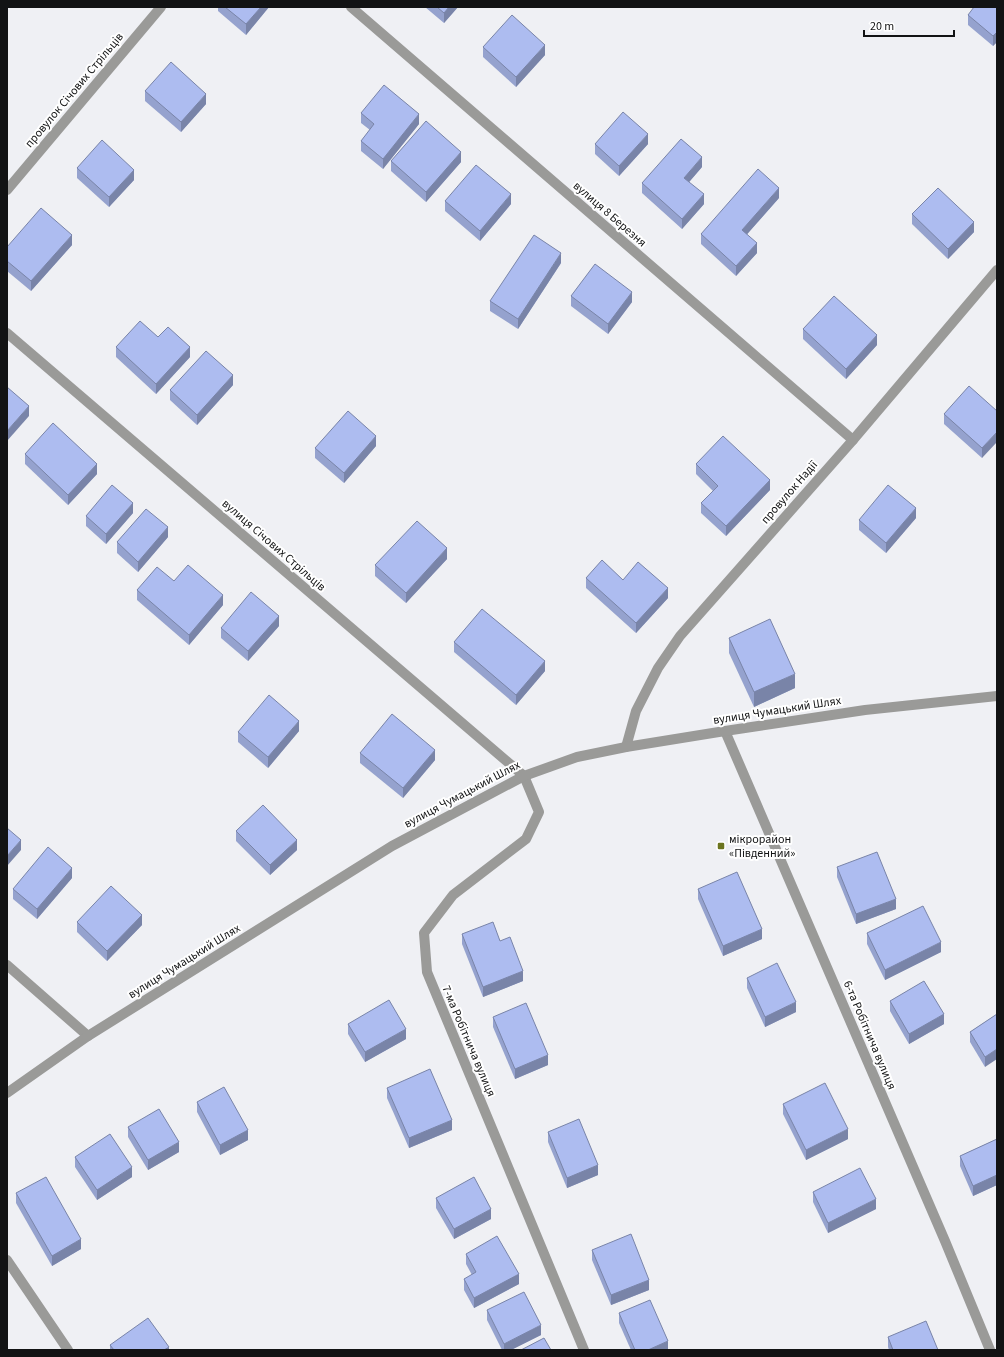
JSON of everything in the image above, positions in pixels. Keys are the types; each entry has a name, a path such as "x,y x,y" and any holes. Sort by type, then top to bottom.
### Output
{"street":[{"name":"провулок Січових Стрільців","path":"7,190 161,7"},
{"name":"вулиця 8 Березня","path":"351,7 853,440"},
{"name":"провулок Надії","path":"626,747 636,711 658,668 680,636 853,440 997,270"},
{"name":"вулиця Січових Стрільців","path":"7,333 524,776"},
{"name":"вулиця Чумацький Шлях","path":"7,1093 88,1036 392,846 524,776 577,757 626,747 864,710 997,696"},
{"name":"6-та Робітнича вулиця","path":"725,731 942,1234 990,1350"},
{"name":"7-ма Робітнича вулиця","path":"524,776 539,812 526,839 453,895 424,932 427,972 584,1350"},
{"path":"7,965 88,1036"},
{"path":"7,1260 68,1350"}],"building":[{"path":"225,7 261,7 246,24"},
{"path":"437,7 449,7 444,13"},
{"path":"974,7 997,7 997,32 993,36 968,15"},
{"path":"512,15 545,45 516,77 483,47"},
{"path":"171,62 206,94 181,122 145,91"},
{"path":"384,85 419,114 383,159 361,141 374,124 361,113"},
{"path":"623,112 648,134 619,166 595,144"},
{"path":"426,121 461,152 426,192 391,161"},
{"path":"681,139 702,157 684,178 704,194 682,219 642,183"},
{"path":"102,140 134,170 109,197 77,168"},
{"path":"476,165 511,194 480,231 445,201"},
{"path":"758,169 779,188 742,230 757,243 736,266 701,234"},
{"path":"938,188 974,222 948,249 912,214"},
{"path":"41,208 72,235 31,281 7,261 7,247"},
{"path":"534,235 561,253 518,319 490,301"},
{"path":"595,264 632,292 608,324 571,296"},
{"path":"834,296 877,335 846,369 803,329"},
{"path":"140,321 158,337 168,327 190,347 156,384 116,347"},
{"path":"206,351 233,375 197,415 170,390"},
{"path":"969,386 997,411 997,432 982,448 944,414"},
{"path":"7,387 29,406 7,431"},
{"path":"348,411 376,436 344,473 315,448"},
{"path":"53,423 97,464 68,495 25,454"},
{"path":"723,436 770,480 726,526 701,503 718,486 696,464"},
{"path":"112,485 133,503 106,534 86,516"},
{"path":"888,485 916,508 886,543 859,520"},
{"path":"146,509 168,527 138,562 117,542"},
{"path":"417,521 447,548 406,593 375,565"},
{"path":"602,560 623,580 638,562 668,588 636,623 586,578"},
{"path":"188,565 223,595 189,635 137,590 157,567 174,581"},
{"path":"251,592 279,616 248,651 221,628"},
{"path":"482,609 545,661 516,695 454,642"},
{"path":"770,619 795,674 754,692 729,638"},
{"path":"269,695 299,721 268,757 238,732"},
{"path":"392,714 435,750 403,788 360,753"},
{"path":"263,805 297,840 270,865 236,831"},
{"path":"7,828 21,840 7,856"},
{"path":"48,847 72,868 37,909 13,889"},
{"path":"877,852 896,899 856,914 837,867"},
{"path":"737,872 762,929 723,946 698,889"},
{"path":"111,886 142,915 107,951 77,922"},
{"path":"923,906 941,942 885,970 867,933"},
{"path":"493,922 500,941 510,937 523,971 483,987 462,934"},
{"path":"777,963 796,1002 765,1017 747,978"},
{"path":"924,981 944,1014 909,1034 890,1001"},
{"path":"389,1000 406,1029 365,1052 348,1024"},
{"path":"526,1003 548,1055 515,1069 493,1017"},
{"path":"997,1014 997,1049 985,1057 970,1032"},
{"path":"430,1069 452,1120 409,1138 387,1088"},
{"path":"825,1083 848,1129 806,1150 783,1104"},
{"path":"224,1087 248,1130 220,1145 197,1102"},
{"path":"159,1109 179,1142 148,1160 128,1127"},
{"path":"579,1119 598,1165 567,1178 548,1132"},
{"path":"110,1134 132,1167 97,1190 75,1157"},
{"path":"997,1139 997,1175 973,1186 960,1156"},
{"path":"860,1168 876,1199 828,1223 813,1192"},
{"path":"46,1177 81,1239 52,1256 16,1193"},
{"path":"474,1177 491,1209 454,1229 436,1198"},
{"path":"631,1234 649,1280 611,1295 592,1250"},
{"path":"497,1236 519,1274 474,1298 464,1279 476,1272 466,1254"},
{"path":"524,1292 541,1325 504,1344 487,1310"},
{"path":"650,1300 668,1341 648,1350 635,1350 619,1313"},
{"path":"148,1318 169,1347 164,1350 114,1350 110,1345"},
{"path":"926,1321 938,1350 893,1350 888,1337"},
{"path":"544,1338 551,1350 521,1350"}],"place":[{"name":"мікрорайон «Південний»","path":"721,846"}]}
